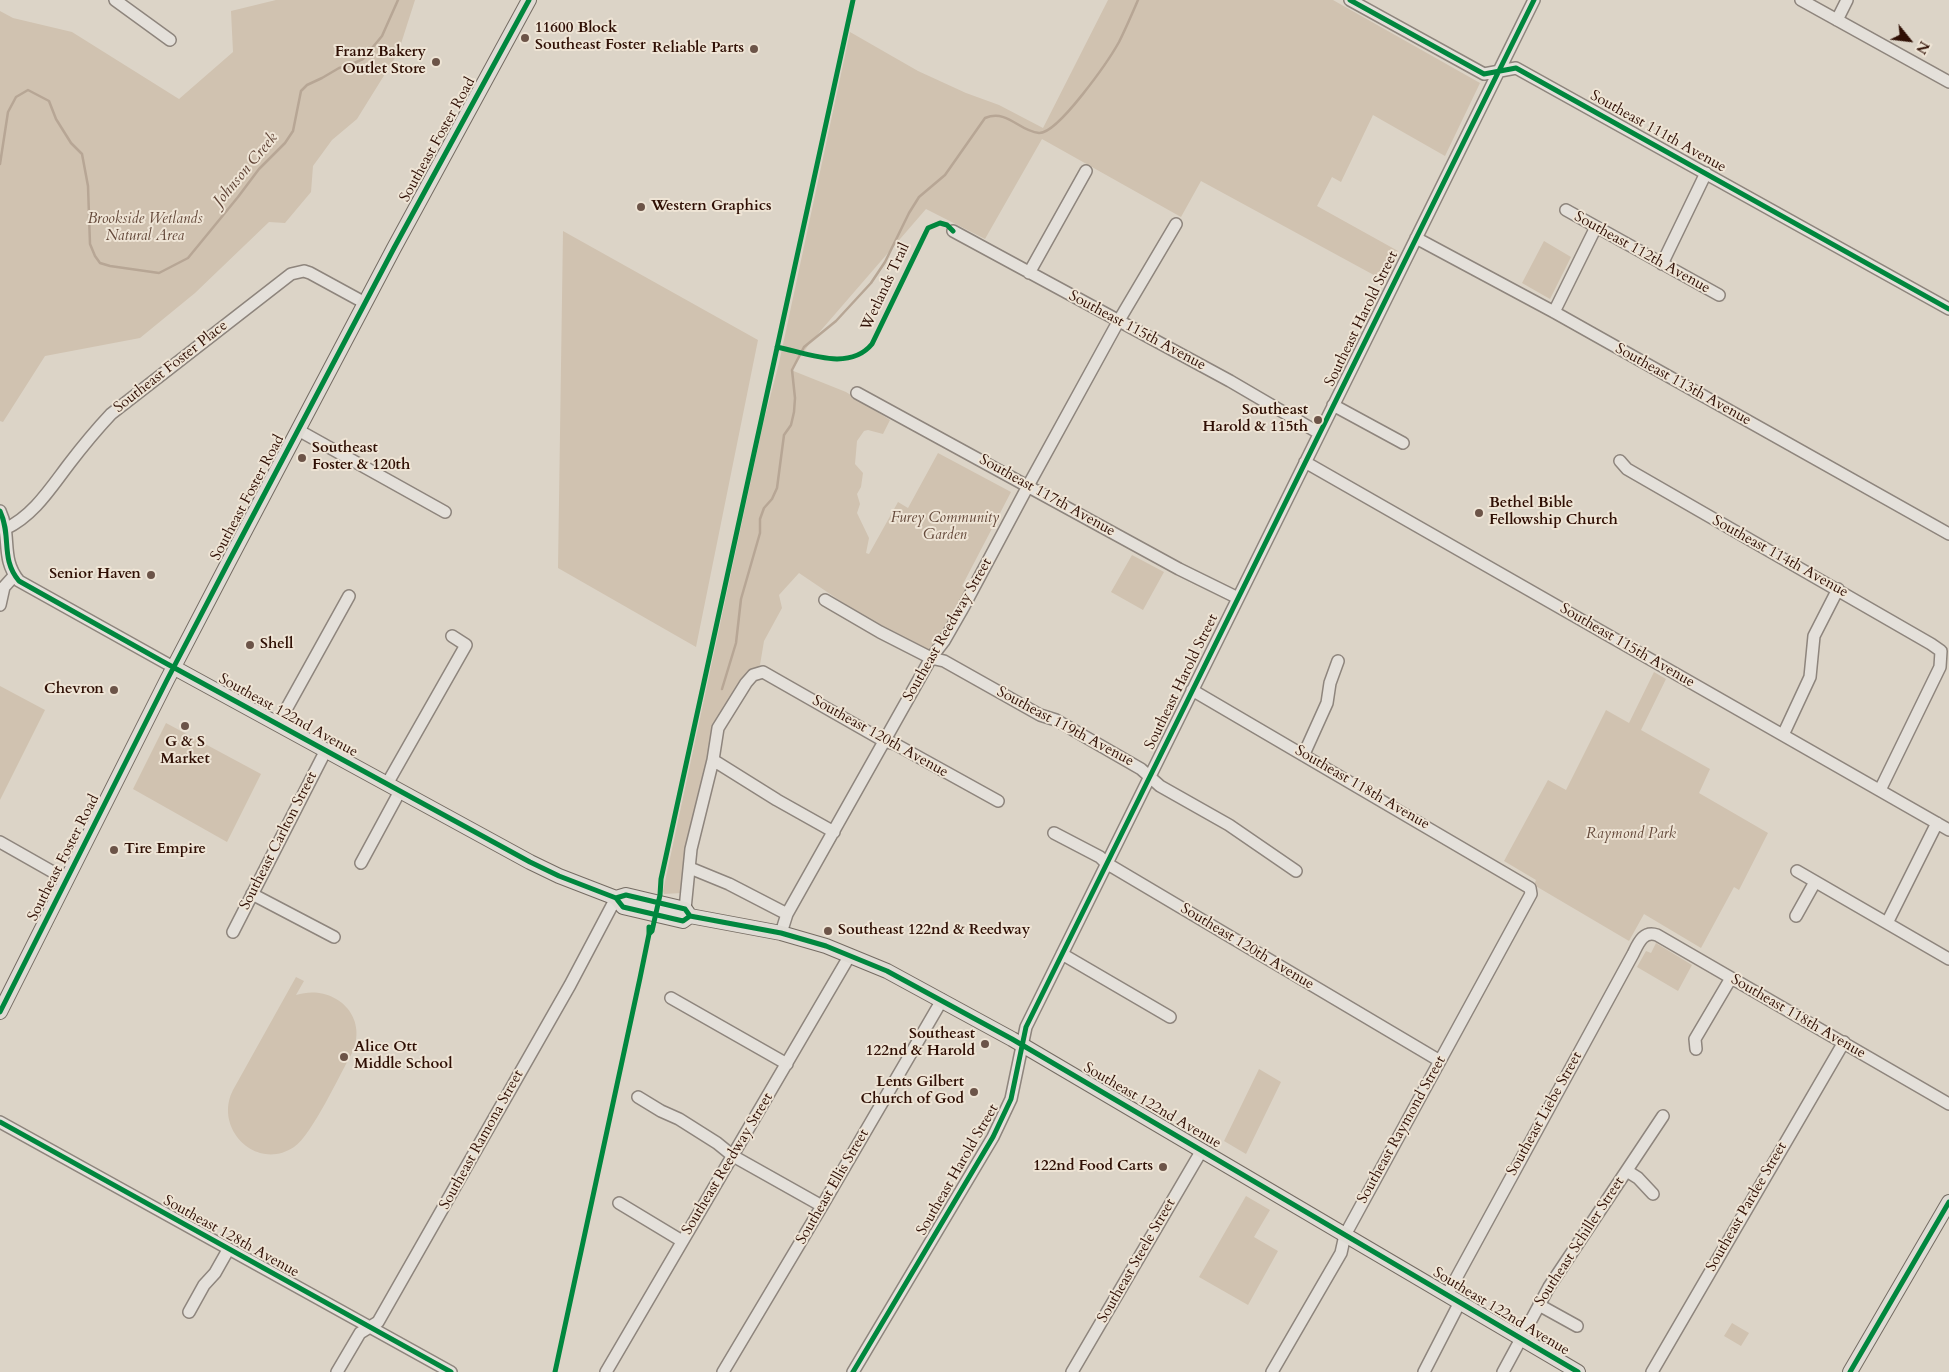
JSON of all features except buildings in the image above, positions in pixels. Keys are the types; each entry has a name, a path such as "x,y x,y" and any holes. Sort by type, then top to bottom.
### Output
{"main road":[{"name":"Southeast Foster Road","path":"0,1012 174,667 365,303 529,0"},
{"name":"Southeast 122nd Avenue","path":"174,667 542,868 616,898 623,907 683,921 688,912 781,934 850,956 887,971 1022,1044 1578,1372"},
{"path":"1850,1372 1949,1202"}],"street":[{"path":"115,0 170,40"},
{"name":"Southeast 111th Avenue","path":"1350,0 1484,74 1516,68 1949,309"},
{"name":"Southeast Harold Street","path":"853,1372 1002,1120 1013,1092 1026,1027 1534,0"},
{"path":"1801,0 1949,82"},
{"path":"1837,20 1848,0"},
{"path":"1029,273 1086,171"},
{"path":"1662,264 1706,173"},
{"name":"Southeast 112th Avenue","path":"1566,210 1719,295"},
{"name":"Southeast Reedway Street","path":"781,934 788,914 884,741 931,658 944,641 964,606 1118,322 1176,224"},
{"path":"1554,312 1596,227"},
{"name":"Southeast 115th Avenue","path":"952,231 1230,381 1320,433"},
{"name":"Southeast 113th Avenue","path":"1416,238 1554,312 1949,534"},
{"name":"Southeast Foster Place","path":"5,529 24,518 43,499 99,426 111,414 291,274 304,271 310,273 365,303"},
{"name":"Southeast 117th Avenue","path":"857,393 1179,569 1238,598"},
{"path":"1333,406 1403,443"},
{"path":"298,430 445,512"},
{"name":"Southeast 114th Avenue","path":"1620,461 1627,469 1838,589 1941,651 1940,667 1880,790"},
{"name":"Southeast 115th Avenue","path":"1305,462 1949,830"},
{"path":"0,511 5,529 7,562 14,576 4,587 0,605"},
{"name":"Southeast 122nd Avenue","path":"14,576 26,585 174,667"},
{"path":"1782,735 1810,677 1814,636 1838,589"},
{"path":"278,724 349,596"},
{"name":"Southeast 119th Avenue","path":"825,600 880,632 931,658 944,661 1040,715 1056,720 1141,769 1160,786 1229,825 1296,871"},
{"path":"387,784 466,645 452,636"},
{"path":"1304,754 1327,703 1330,683 1338,661"},
{"name":"Southeast 120th Avenue","path":"713,760 718,728 746,683 754,676 763,672 884,741 895,744 998,802"},
{"name":"Southeast 118th Avenue","path":"1192,690 1530,888"},
{"name":"Southeast Carlton Street","path":"233,932 326,750"},
{"path":"688,912 691,849 713,760 777,800 834,832"},
{"path":"360,862 400,791"},
{"path":"1887,923 1937,823"},
{"name":"Southeast 120th Avenue","path":"1054,833 1100,857 1106,864 1440,1061"},
{"path":"0,842 67,880"},
{"path":"690,868 729,884 788,914"},
{"path":"1797,871 1949,959"},
{"path":"1796,916 1815,882"},
{"name":"Southeast Raymond Street","path":"1272,1372 1341,1253 1345,1235 1531,894 1530,888"},
{"path":"252,894 334,938"},
{"name":"Southeast Ramona Street","path":"337,1372 360,1333 378,1322 558,1005 616,898"},
{"name":"Southeast 118th Avenue","path":"1646,935 1655,934 1949,1104"},
{"name":"Southeast Liebe Street","path":"1447,1295 1641,939 1646,935"},
{"path":"1062,954 1170,1017"},
{"name":"Southeast Reedway Street","path":"606,1372 850,956"},
{"path":"1696,1050 1695,1039 1731,978"},
{"path":"671,998 787,1064"},
{"name":"Southeast Ellis Street","path":"723,1372 942,1000"},
{"name":"Southeast Pardee Street","path":"1652,1372 1844,1042"},
{"path":"638,1097 717,1143 733,1156 822,1206"},
{"name":"Southeast Schiller Street","path":"1503,1372 1539,1305 1663,1116"},
{"name":"Southeast 128th Avenue","path":"0,1122 450,1372"},
{"name":"Southeast Steele Street","path":"1072,1372 1202,1150"},
{"path":"1627,1171 1638,1178 1653,1194"},
{"path":"619,1203 682,1240"},
{"path":"189,1312 204,1285 215,1273 228,1250"},
{"path":"1424,1372 1460,1302"},
{"path":"1539,1305 1577,1326"}],"green space":[{"name":"Brookside Wetlands Natural Area","path":"276,0 415,0 398,53 357,119 332,140 313,166 311,192 285,223 269,222 195,293 140,338 45,356 3,422 0,421 0,11 13,18 72,32 179,99 233,52 231,11"},
{"name":"Furey Community Garden","path":"1108,0 1333,0 1480,83 1445,156 1373,115 1341,182 1332,177 1317,206 1398,251 1383,280 1201,181 1181,217 1042,139 985,239 926,209 810,343 791,370 846,392 890,420 883,434 868,430 864,431 857,441 855,464 863,473 861,487 857,494 860,504 857,513 869,538 866,553 869,554 898,502 908,508 938,453 1011,492 962,586 967,590 954,615 926,651 870,621 799,573 779,595 782,608 764,641 760,665 730,698 715,724 683,869 682,893 664,894 663,891 763,424 779,363 850,32 918,71 966,93 999,105 1043,128"},
{"path":"563,231 758,340 696,647 558,568"},
{"path":"1544,241 1571,257 1550,299 1522,283"},
{"path":"1132,555 1164,572 1143,610 1111,592"},
{"name":"Raymond Park","path":"1654,672 1666,679 1641,730 1710,769 1699,793 1768,833 1739,890 1734,887 1701,948 1644,914 1629,941 1534,885 1536,880 1504,861 1548,780 1566,790 1606,710 1629,723"},
{"path":"0,686 45,710 0,800"},
{"path":"166,723 261,774 227,842 133,789"},
{"path":"1656,943 1692,965 1678,991 1637,967 1646,951 1651,953"},
{"path":"296,977 304,981 296,995 310,992 323,994 335,998 345,1005 352,1015 356,1026 356,1039 352,1053 309,1130 294,1147 280,1153 266,1154 253,1150 242,1142 234,1132 229,1119 228,1105 233,1090"},
{"path":"1259,1069 1281,1082 1246,1154 1224,1141"},
{"path":"1246,1196 1270,1210 1254,1237 1278,1251 1248,1305 1199,1277"},
{"path":"1732,1323 1749,1333 1741,1346 1724,1336"}],"waterway":[{"name":"Johnson Creek","path":"0,164 8,112 16,97 28,90 49,101 56,119 71,143 82,154 88,186 90,244 95,256 100,263 110,266 159,273 188,258 259,169 285,143 293,131 301,91 307,85 339,68 363,59 382,36 398,0"},
{"path":"722,689 736,643 741,599 760,533 760,519 764,508 772,499 777,488 784,435 791,425 794,412 795,398 792,370 804,347 836,321 871,283 885,262 919,197 945,175 985,118 1000,116 1025,129 1039,133 1058,122 1082,95 1105,64 1119,42 1138,0"}],"cycle path":[{"path":"0,1012 228,563 394,248 529,0"},
{"path":"649,934 652,931 660,895 661,879 853,0"},
{"path":"1350,0 1484,74 1516,68 1949,309"},
{"path":"853,1372 993,1137 1011,1099 1026,1027 1534,0"},
{"name":"Wetlands Trail","path":"777,347 814,356 840,359 852,357 863,352 872,344 928,228 940,223 947,225 953,231"},
{"path":"0,511 10,564 19,581 530,862 559,876 616,898 623,907 683,921 690,916 781,933 826,946 887,971 1012,1039 1578,1372"},
{"path":"616,898 626,895 685,909 690,916"},
{"path":"555,1372 640,978 649,927"},
{"path":"0,1122 451,1372"},
{"path":"1850,1372 1949,1202"}],"place":[{"name":"11600 Block Southeast Foster","path":"525,38"},
{"name":"Reliable Parts","path":"754,49"},
{"name":"Franz Bakery Outlet Store","path":"436,62"},
{"name":"Western Graphics","path":"641,207"},
{"name":"Southeast Harold & 115th","path":"1318,420"},
{"name":"Southeast Foster & 120th","path":"302,458"},
{"name":"Bethel Bible Fellowship Church","path":"1479,513"},
{"name":"Senior Haven","path":"151,575"},
{"name":"Shell","path":"250,645"},
{"name":"Chevron","path":"114,690"},
{"name":"G & S Market","path":"185,726"},
{"name":"Tire Empire","path":"114,850"},
{"name":"Southeast 122nd & Reedway","path":"828,931"},
{"name":"Southeast 122nd & Harold","path":"985,1044"},
{"name":"Alice Ott Middle School","path":"344,1057"},
{"name":"Lents Gilbert Church of God","path":"974,1092"},
{"name":"122nd Food Carts","path":"1163,1167"}]}
